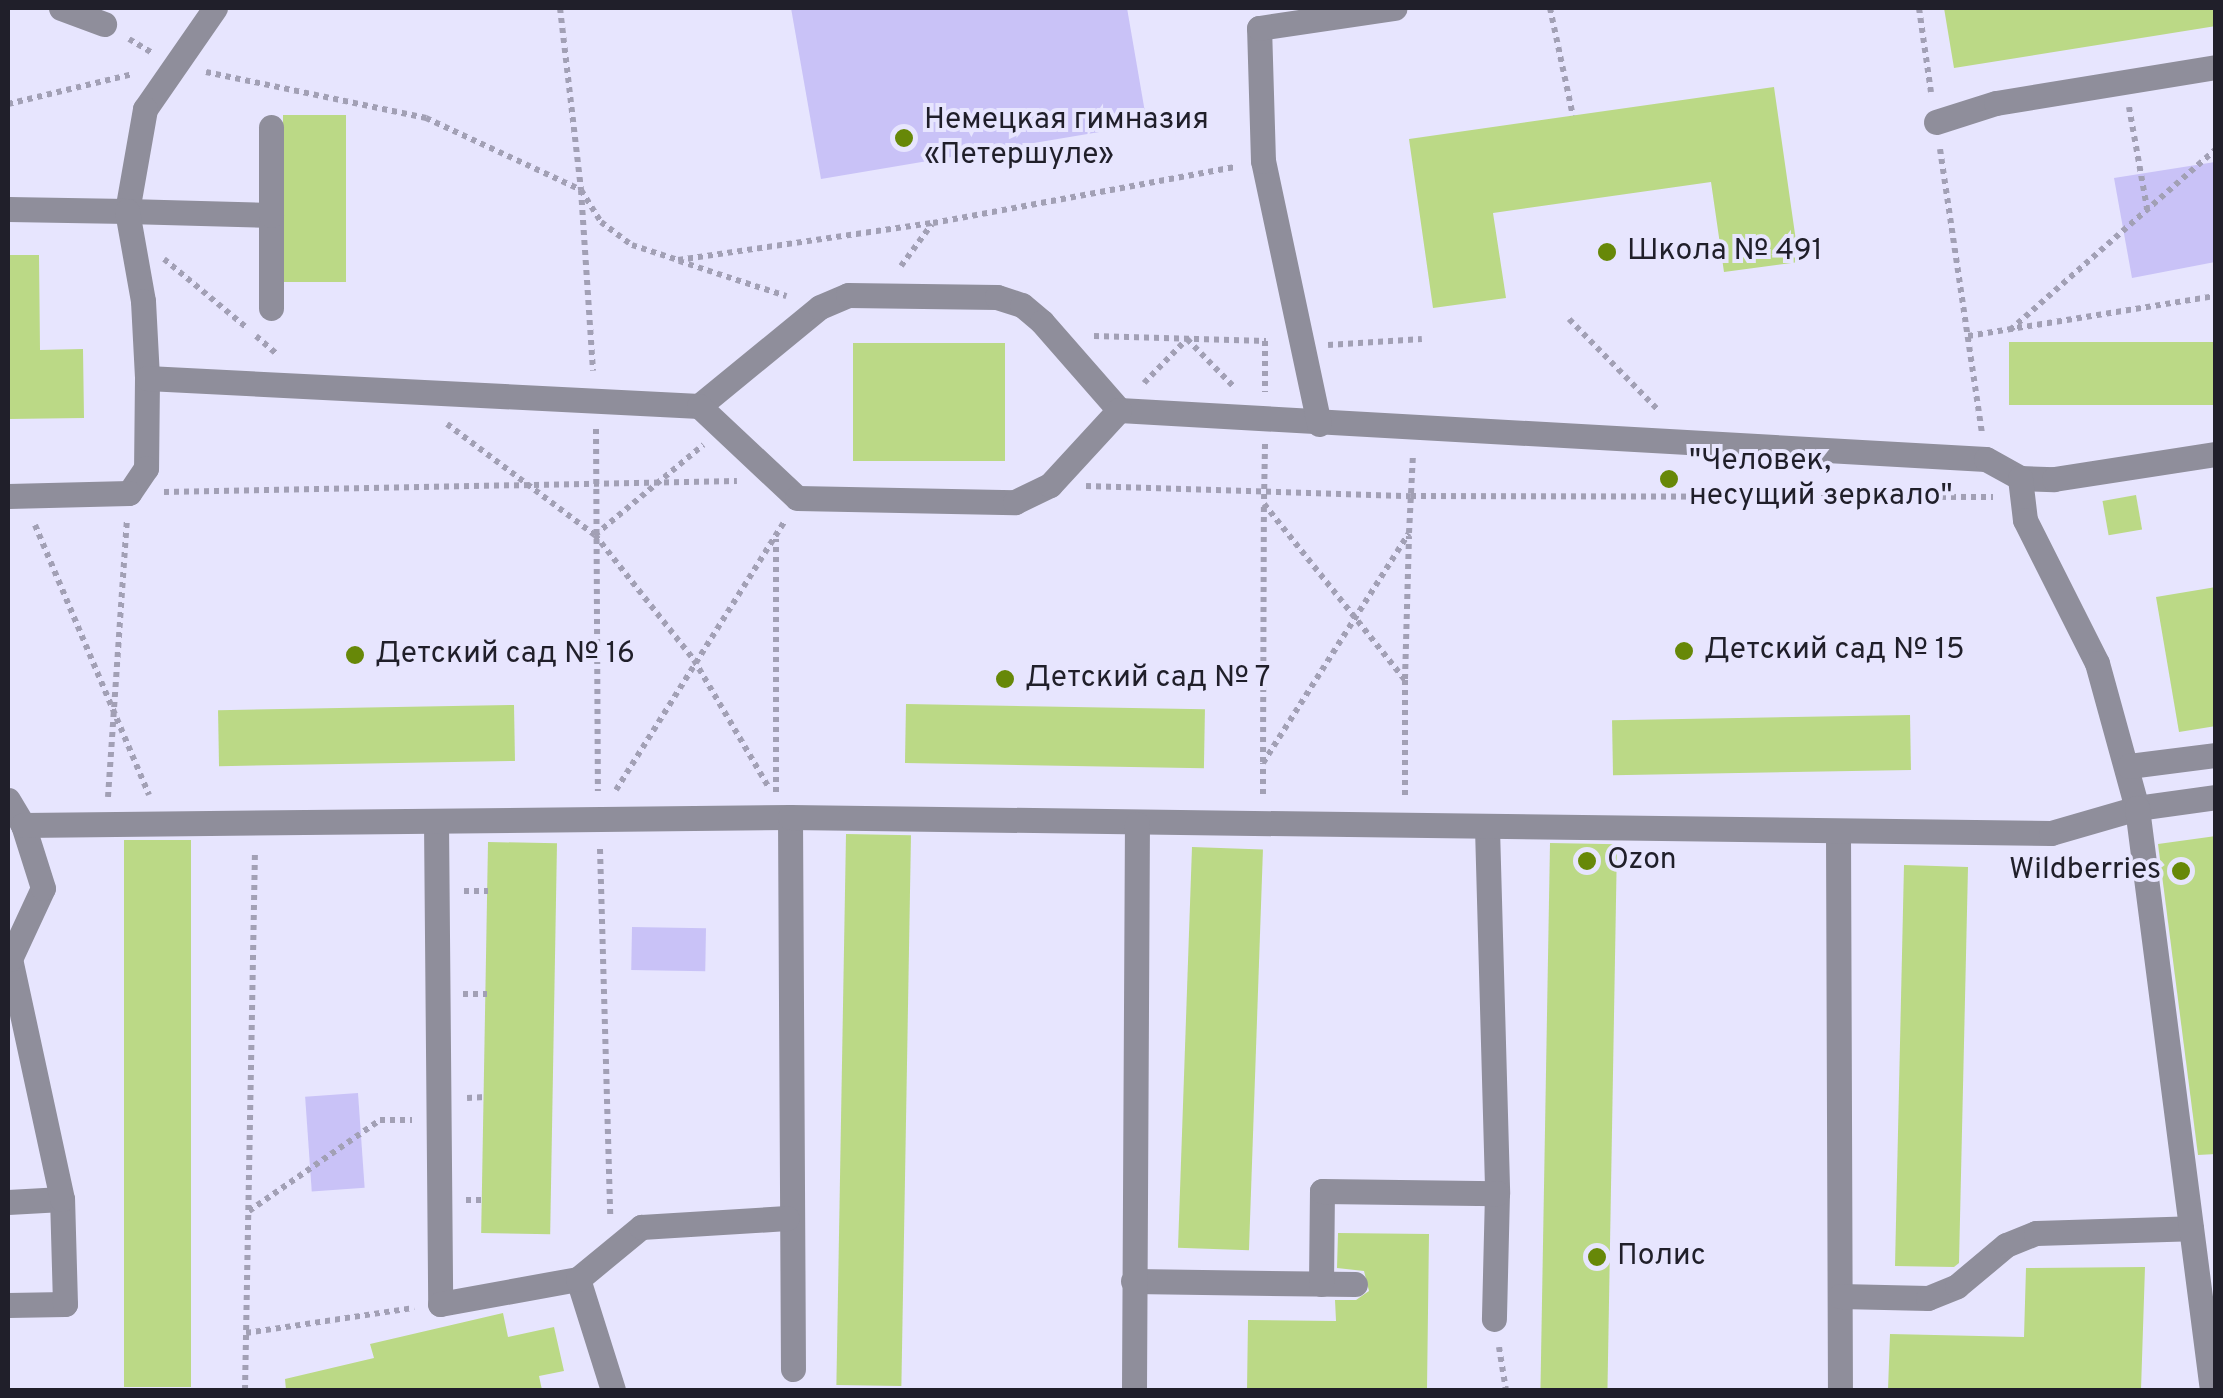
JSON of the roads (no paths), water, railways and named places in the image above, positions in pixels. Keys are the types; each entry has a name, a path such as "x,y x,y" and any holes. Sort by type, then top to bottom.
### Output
{"lane":[{"path":"61,8 104,24"},
{"path":"15,496 129,493 146,468 142,300 127,219 145,109 172,64 215,8"},
{"path":"1320,424 1263,161 1259,28 1395,8"},
{"path":"1936,122 1996,104 2216,68"},
{"path":"271,127 271,308"},
{"path":"8,209 127,219 271,214"},
{"path":"699,406 820,307 848,296 997,297 1022,305 1118,410 1986,460 2019,488 2097,663 2130,766 2212,1390"},
{"path":"146,378 410,396 699,406 797,498 1015,502 1050,485 1118,410"},
{"path":"2019,488 2216,454"},
{"path":"2130,766 2216,755"},
{"path":"23,826 790,818 1262,827 2051,833 2137,808 2216,797"},
{"path":"8,800 23,826 43,888 10,959 62,1200 65,1304 8,1305"},
{"path":"790,818 787,1218 793,1369"},
{"path":"436,821 440,1304 578,1280 641,1226 787,1218"},
{"path":"1134,1390 1137,824"},
{"path":"1487,828 1498,1193 1494,1319"},
{"path":"1838,831 1840,1390"},
{"path":"1320,1284 1322,1191 1498,1193"},
{"path":"8,1202 62,1200"},
{"path":"1840,1296 1928,1298 1957,1286 2006,1245 2036,1233 2191,1228"},
{"path":"578,1280 613,1390"},
{"path":"1134,1281 1354,1284"}],"place":[{"name":"Немецкая гимназия «Петершуле»","path":"904,138"},
{"name":"Школа № 491","path":"1607,252"},
{"name":"\"Человек, несущий зеркало\"","path":"1669,479"},
{"name":"Детский сад № 15","path":"1684,651"},
{"name":"Детский сад № 16","path":"355,655"},
{"name":"Детский сад № 7","path":"1005,679"},
{"name":"Ozon","path":"1587,861"},
{"name":"Wildberries","path":"2181,871"},
{"name":"Полис","path":"1597,1257"}]}
